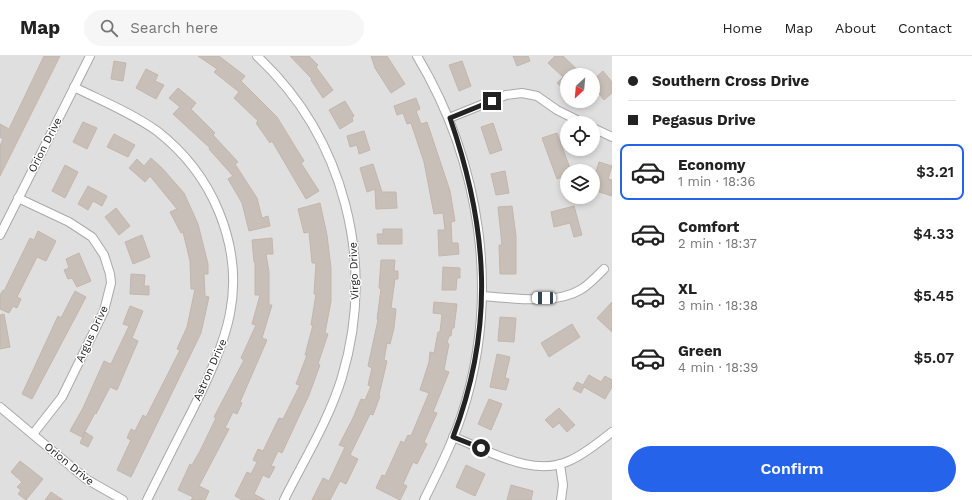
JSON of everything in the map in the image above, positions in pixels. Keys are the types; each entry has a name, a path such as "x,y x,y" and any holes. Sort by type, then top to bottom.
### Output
{"street":[{"name":"Orion Drive","path":"0,235 90,56"},
{"name":"Virgo Drive","path":"257,56 295,99 321,140 332,163 346,202 351,223 356,268 355,314 342,378 326,417 284,500"},
{"path":"416,56 450,118 473,195 480,253 482,296 473,369 462,414 424,500"},
{"name":"Astron Drive","path":"74,87 150,127 187,159 198,173 216,204 225,230 230,251 233,268 233,298 231,315 223,343 208,379 147,500"},
{"path":"450,118 506,95 522,93 537,96 557,110 569,116"},
{"path":"600,131 612,137"},
{"name":"Argus Drive","path":"18,198 69,222 92,237 104,254 111,283 104,312 62,397 33,434"},
{"path":"482,296 558,297 580,290 590,283 604,269"},
{"name":"Orion Drive","path":"0,407 86,480 123,500"},
{"path":"453,437 522,463 542,467 560,464 580,456 612,432"},
{"path":"560,464 562,485 561,500"}],"shaded area":[{"path":"0,56 612,56 612,500 0,500"}],"building":[{"path":"44,56 60,56 0,176 0,146 3,139 0,137 0,124 9,129"},
{"path":"198,56 219,56 245,76 241,81 277,117 304,161 301,163 319,191 306,199 272,141 270,143 256,123 258,121 234,98 239,92 214,72 217,69"},
{"path":"290,56 309,56 318,65 316,67 333,90 323,98 311,80 312,79"},
{"path":"371,56 387,56 405,84 391,93 375,68"},
{"path":"513,56 528,56 530,61 517,66"},
{"path":"555,56 563,56 576,68 560,68 560,74 548,63"},
{"path":"114,61 126,63 123,81 111,79"},
{"path":"462,61 471,86 459,91 449,65"},
{"path":"146,69 158,75 155,81 164,85 156,99 136,88"},
{"path":"603,71 612,82 612,93 604,100 600,95 600,74"},
{"path":"178,88 196,103 191,109 215,133 213,135 238,162 235,164 257,198 262,218 268,216 270,226 249,231 242,203 228,179 233,176 209,149 210,148 173,114 180,107 169,98"},
{"path":"416,98 420,109 416,111 421,124 427,122 450,191 455,221 451,222 452,243 458,243 459,254 439,256 438,230 445,230 443,213 434,214 424,162 411,123 407,124 403,113 397,115 394,106"},
{"path":"345,101 354,116 352,118 353,121 340,129 329,110"},
{"path":"83,122 97,128 87,149 73,142"},
{"path":"493,123 502,150 490,154 481,127"},
{"path":"364,131 370,150 359,154 357,145 350,147 347,136"},
{"path":"557,133 560,141 560,156 565,156 568,164 560,164 560,178 557,179 542,138"},
{"path":"114,134 135,145 128,157 107,147"},
{"path":"151,158 184,193 198,224 208,264 208,274 204,274 205,296 209,297 201,333 131,477 117,470 131,440 127,438 131,429 135,431 143,415 146,417 180,350 177,349 187,327 195,289 191,289 190,261 183,232 181,233 170,212 177,209 150,176 145,182 129,168 137,159 144,166"},
{"path":"599,162 612,166 608,179 612,180 612,196 600,192 600,164 598,164"},
{"path":"373,164 382,192 396,192 397,208 376,209 375,189 367,192 360,168"},
{"path":"65,165 78,172 65,198 52,191"},
{"path":"505,171 509,193 496,195 491,174"},
{"path":"88,186 107,196 102,206 93,201 88,210 78,204"},
{"path":"320,203 327,235 331,268 331,301 325,333 328,334 318,364 320,365 309,395 282,453 278,451 271,466 275,467 269,478 263,475 254,494 265,500 242,500 235,496 247,472 251,474 257,462 253,460 258,449 263,451 279,418 283,419 300,385 296,384 307,355 305,355 313,325 311,325 316,294 314,294 316,263 312,263 309,232 304,233 298,209"},
{"path":"512,206 516,236 516,274 500,274 499,245 502,245 498,207"},
{"path":"574,206 582,235 574,237 570,223 554,227 551,212"},
{"path":"116,208 130,226 119,235 105,217"},
{"path":"383,229 402,229 402,244 378,244 377,234 383,234"},
{"path":"38,231 56,241 46,261 37,257 17,297 21,299 17,308 13,306 9,313 0,309 0,295 3,290 4,291 30,238 34,240"},
{"path":"142,235 150,257 133,264 125,242"},
{"path":"272,238 273,254 266,254 269,272 269,305 272,305 262,338 267,340 240,402 242,403 237,414 233,412 225,428 229,429 199,486 209,491 205,500 191,500 193,497 178,490 190,464 192,465 200,451 216,418 214,417 244,360 241,358 256,325 252,324 260,295 255,295 255,262 252,240"},
{"path":"79,253 91,281 77,287 72,278 68,279 64,270 69,268 66,259"},
{"path":"381,260 395,260 394,271 398,271 398,279 395,279 391,308 396,309 394,328 390,344 387,343 384,360 387,361 380,396 373,415 370,414 350,455 358,459 346,484 340,481 330,500 312,500 323,478 329,481 345,447 339,445 361,399 365,400 371,386 368,385 372,368 368,366 378,320 381,289 379,288"},
{"path":"443,267 460,268 460,278 457,278 456,290 442,290"},
{"path":"131,274 145,275 144,286 149,286 149,295 130,294"},
{"path":"75,291 86,297 32,399 22,394 58,316 61,318"},
{"path":"434,302 457,304 454,328 452,328 451,336 449,336 447,343 449,344 444,370 449,372 433,412 437,413 424,442 427,444 417,464 413,462 403,484 407,486 400,500 376,488 382,475 385,476 401,441 404,443 408,435 411,436 429,393 420,390 429,362 430,352 434,353 438,332 440,332 442,314 433,313"},
{"path":"612,302 612,332 597,318"},
{"path":"130,306 143,311 132,338 138,341 117,390 110,387 82,437 70,431 83,408 104,361 111,364 129,326 123,324"},
{"path":"4,314 10,347 0,349 0,315"},
{"path":"500,317 516,318 514,342 498,341"},
{"path":"572,324 580,337 549,357 541,343"},
{"path":"497,354 510,357 505,378 509,379 506,390 490,387"},
{"path":"589,375 601,382 605,376 612,380 612,387 605,399 584,387 581,393 573,389 577,382 583,385"},
{"path":"489,399 502,404 491,430 478,424"},
{"path":"559,408 575,425 567,432 559,423 553,428 545,420"},
{"path":"85,432 93,437 88,447 80,443"},
{"path":"20,461 43,479 26,500 18,494 21,490 17,487 22,482 11,472"},
{"path":"466,465 485,474 475,496 456,487"},
{"path":"511,485 533,491 531,500 507,500"},
{"path":"51,492 63,500 45,500"}],"route":[{"path":"481,448 453,437 462,414 473,369 480,322 482,287 478,224 473,195 450,118 492,101"}]}
